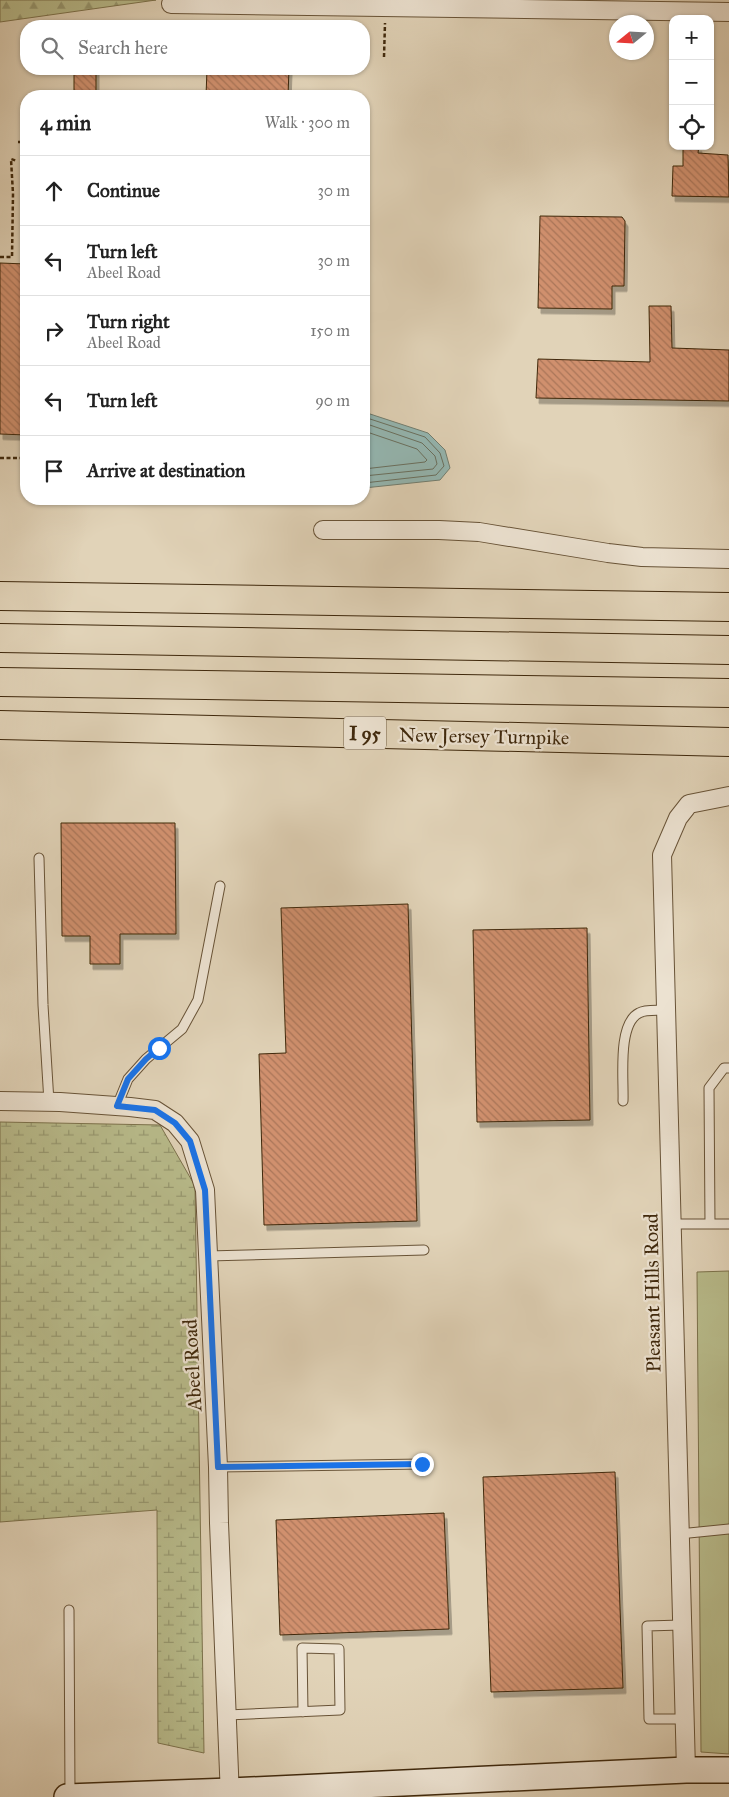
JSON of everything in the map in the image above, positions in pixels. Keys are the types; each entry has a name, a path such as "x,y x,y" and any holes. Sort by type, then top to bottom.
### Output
{"highway":[{"path":"0,596 729,608"},
{"path":"0,638 729,650"},
{"name":"I 95","path":"0,682 729,694"},
{"name":"New Jersey Turnpike","path":"0,725 729,742"}],"main road":[{"path":"69,1797 230,1794 686,1770 729,1770"}],"street":[{"path":"171,4 729,12"},
{"path":"322,530 479,532 608,554 642,557 729,559"},
{"name":"Pleasant Hills Road","path":"686,1770 662,855 678,818 689,804 729,796"},
{"name":"Abeel Road","path":"0,1101 49,1102 155,1110 175,1123 190,1141 205,1190 218,1467 230,1794"}],"lane":[{"path":"39,858 43,1005 49,1102"},
{"path":"117,1106 128,1079 146,1059 182,1028 198,1000 220,886"},
{"path":"623,1102 624,1040 630,1021 640,1012 666,1010"},
{"path":"710,1224 709,1088 724,1068 729,1068"},
{"path":"672,1224 729,1224"},
{"path":"208,1256 424,1250"},
{"path":"218,1467 422,1464"},
{"path":"679,1534 729,1528"},
{"path":"69,1610 69,1797"},
{"path":"681,1625 647,1626 649,1700 650,1719 684,1719"},
{"path":"227,1714 304,1712 340,1710 339,1649 302,1648 304,1712"}],"path":[{"path":"384,56 385,19"},
{"path":"0,257 12,257 13,194 11,159 18,160"},
{"path":"0,458 20,458"}],"green space":[{"path":"0,0 156,0 0,22"},
{"path":"0,1122 160,1125 195,1186 204,1753 158,1743 157,1510 0,1522"},
{"path":"729,1271 729,1754 701,1752 697,1272"}],"water":[{"path":"370,414 428,433 445,450 450,468 440,480 370,487"}],"building":[{"path":"74,75 96,75 96,90 74,90"},
{"path":"207,75 289,75 288,90 206,90"},
{"path":"683,150 698,150 698,153 728,155 729,197 672,196 673,166 683,166"},
{"path":"540,216 622,217 625,221 624,286 612,286 612,309 538,308"},
{"path":"0,263 20,264 20,435 0,434"},
{"path":"649,306 671,306 672,348 729,350 729,401 536,398 538,359 650,362"},
{"path":"61,823 175,823 176,934 120,934 120,964 90,964 90,936 62,936"},
{"path":"408,904 417,1221 264,1225 259,1054 286,1053 281,908"},
{"path":"587,928 590,1120 477,1122 473,930"},
{"path":"615,1472 623,1688 491,1692 483,1477"},
{"path":"444,1513 449,1629 280,1635 276,1520"}],"route":[{"path":"159,1048 128,1079 117,1106 155,1110 175,1123 190,1141 205,1190 218,1467 422,1464"}]}
